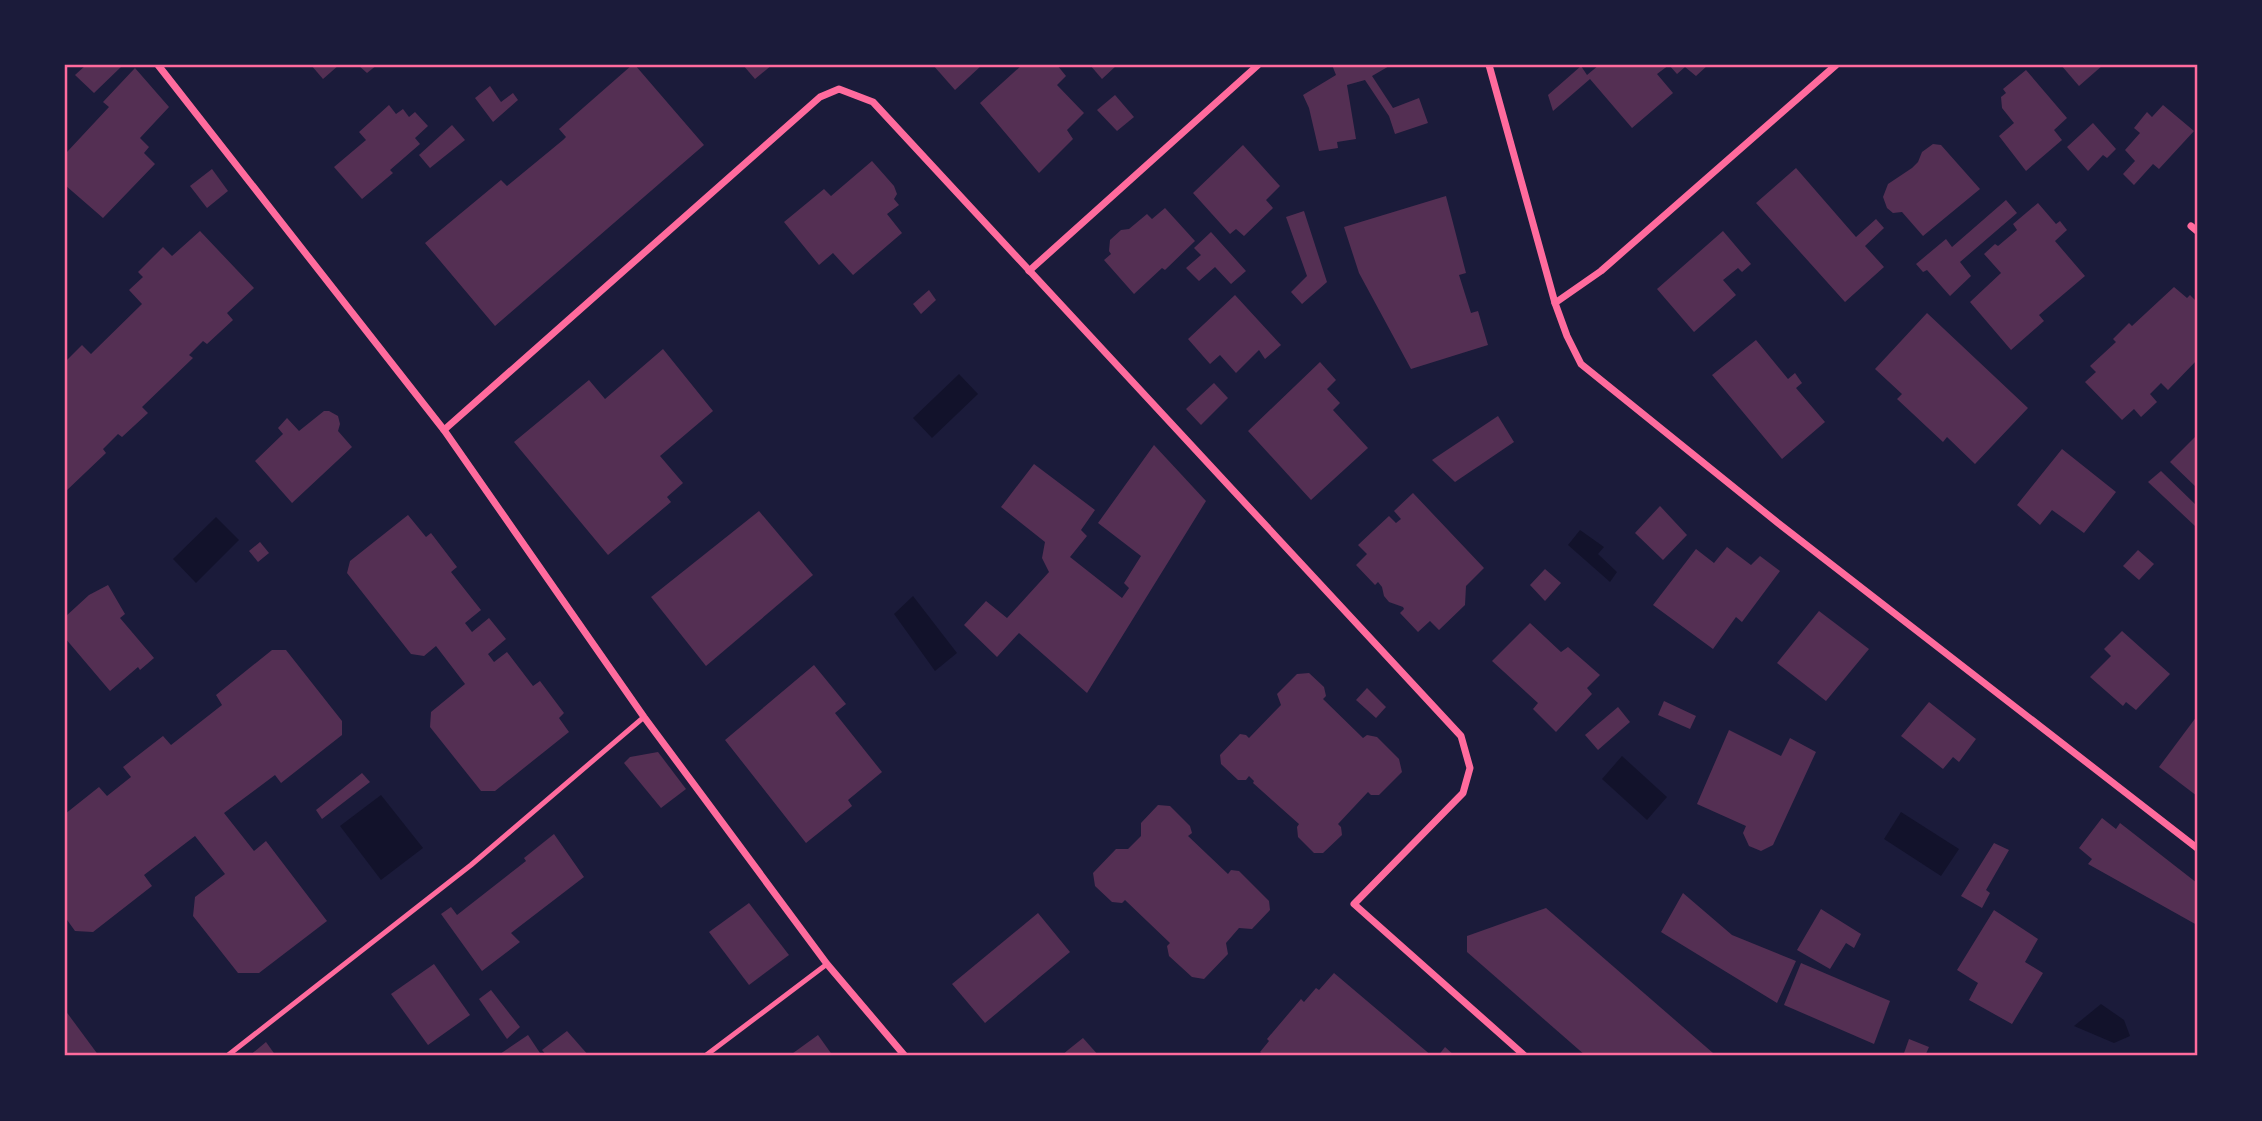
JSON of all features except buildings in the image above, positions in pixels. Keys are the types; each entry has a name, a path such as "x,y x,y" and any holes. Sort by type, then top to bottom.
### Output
{"street":[{"path":"158,65 444,429 644,717 827,964 905,1056"},
{"path":"1029,271 1258,65"},
{"path":"1489,65 1555,303 1581,364 1778,523 2197,848"},
{"path":"1555,303 1601,271 1836,65"},
{"path":"444,429 820,97 839,89 873,102 1461,736 1470,768 1463,793 1354,904 1525,1056"}],"lane":[{"path":"227,1056 471,865 644,717"},
{"path":"705,1056 827,964"}],"shaded area":[{"path":"959,374 978,394 932,438 913,418"},
{"path":"216,517 239,540 196,583 173,559"},
{"path":"1580,530 1604,547 1598,554 1617,572 1610,582 1568,545"},
{"path":"913,596 957,653 935,671 894,614"},
{"path":"1622,756 1667,797 1647,820 1602,779"},
{"path":"381,795 423,848 381,880 340,826"},
{"path":"1901,812 1959,849 1941,876 1884,839"},
{"path":"2101,1004 2124,1020 2130,1036 2114,1043 2074,1026"}]}
